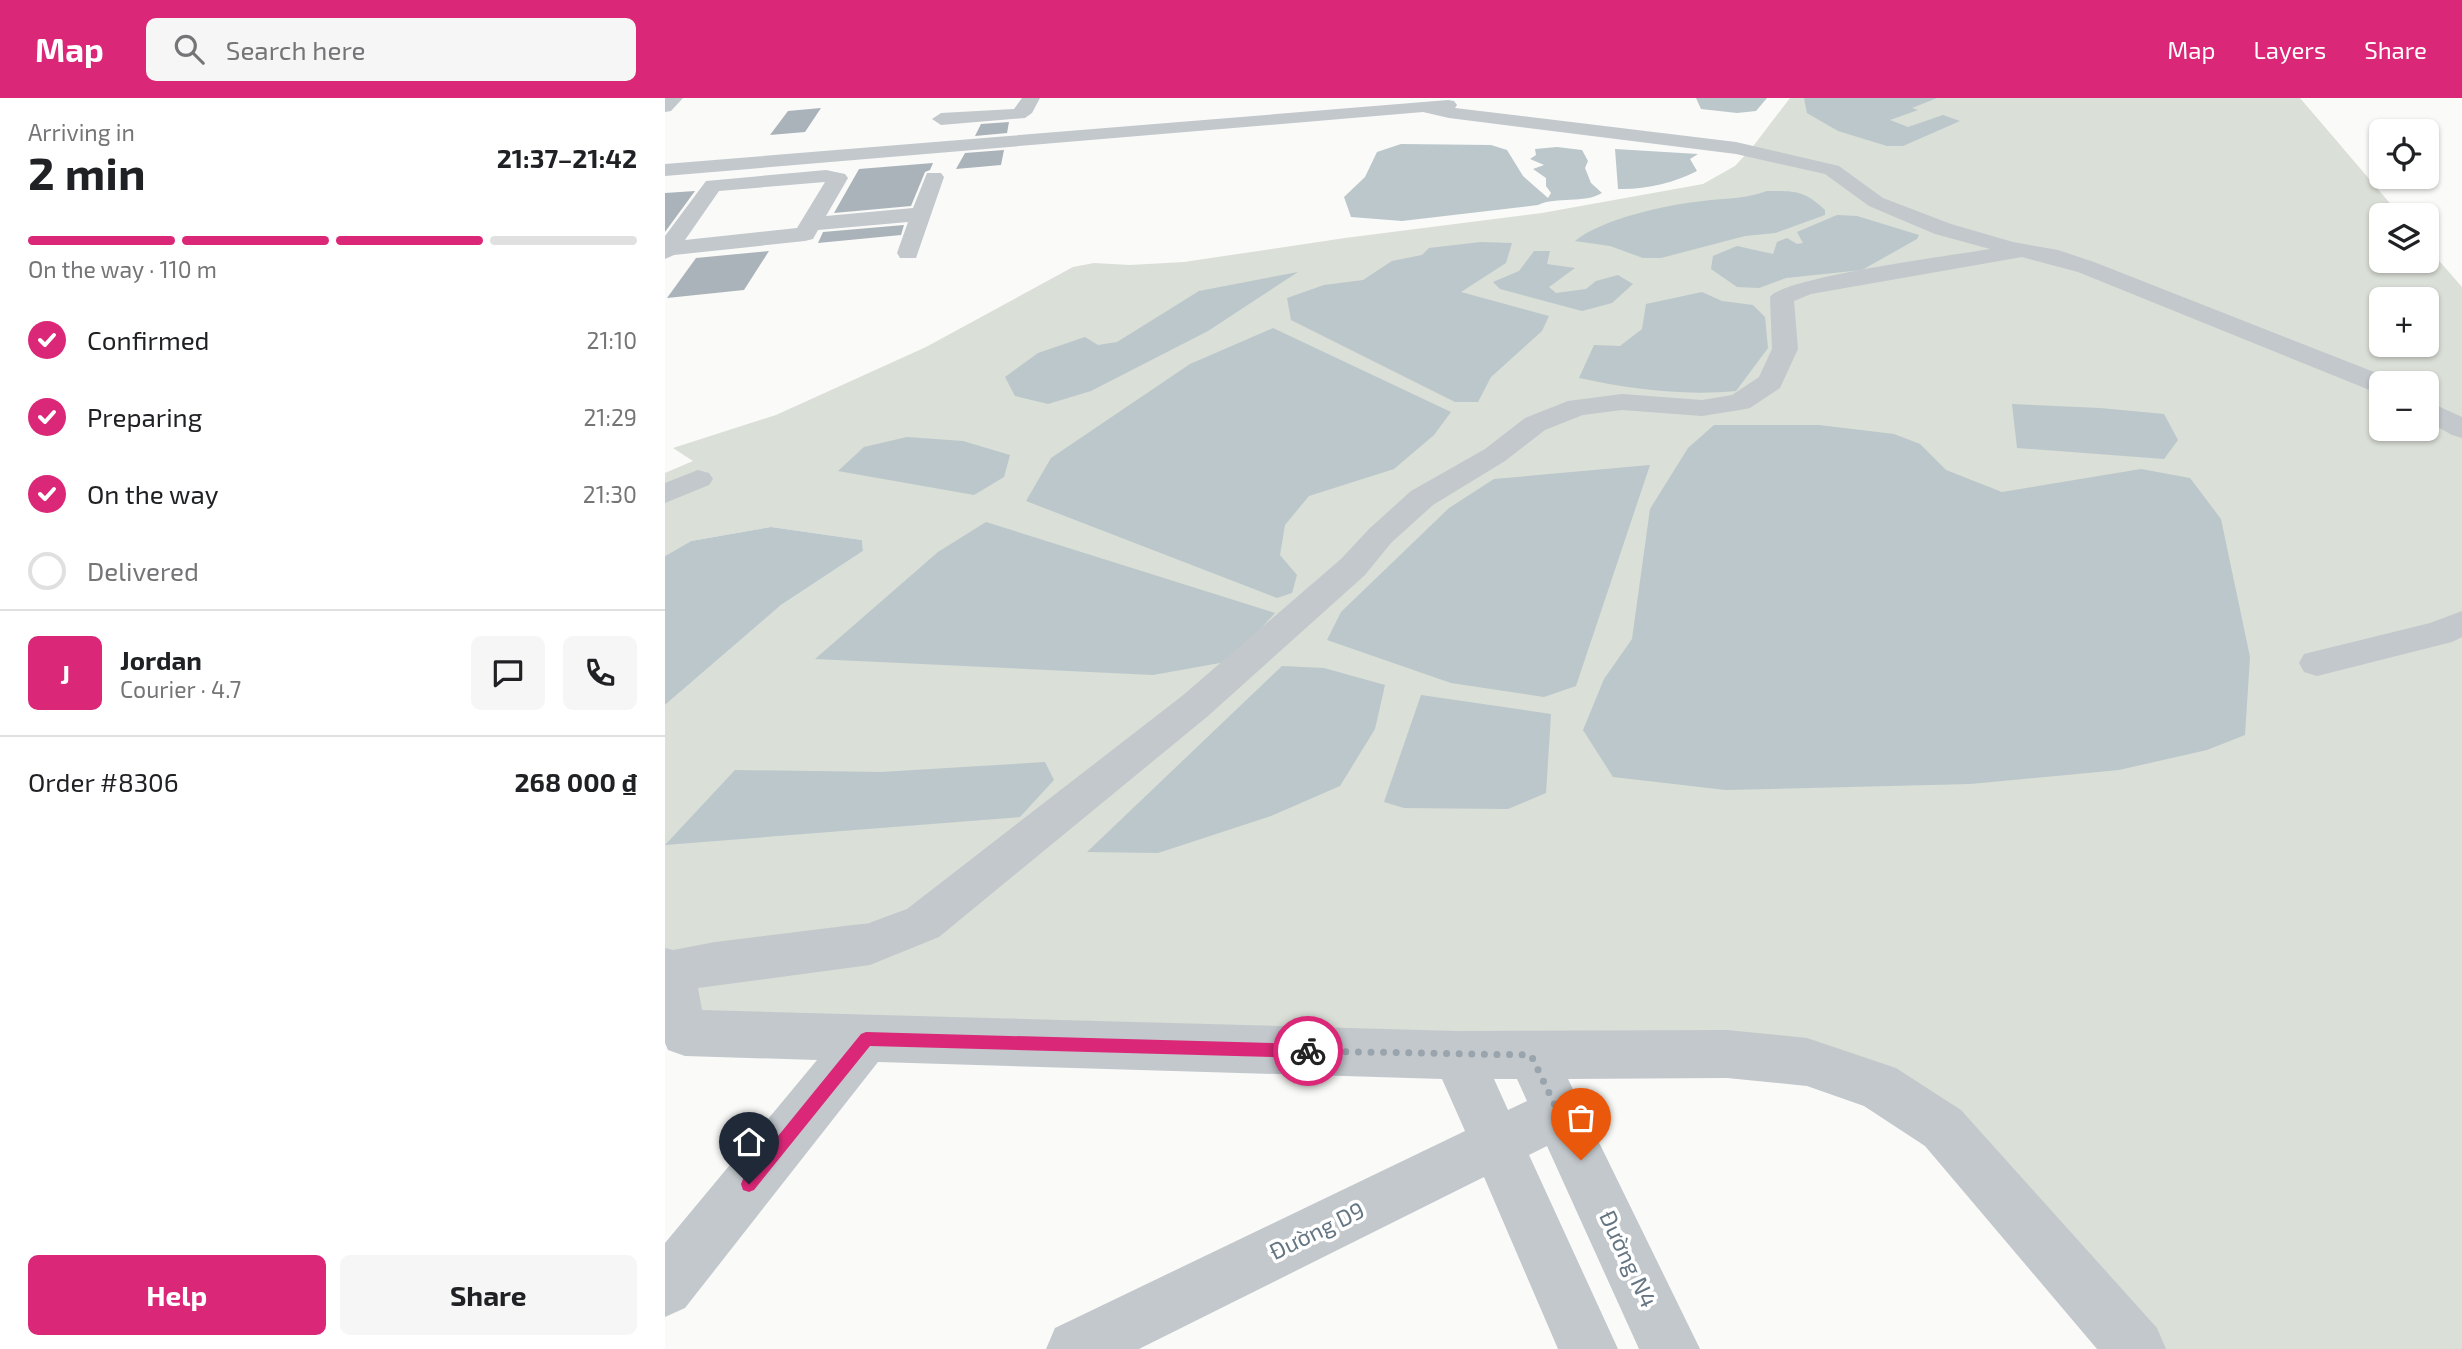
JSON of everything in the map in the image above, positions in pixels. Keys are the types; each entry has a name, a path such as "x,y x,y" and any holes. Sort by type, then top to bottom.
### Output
{"street":[{"path":"665,107 674,98"},
{"path":"929,148 949,98"},
{"path":"941,119 1019,114 1026,109 1031,98"},
{"path":"665,170 1505,100"},
{"path":"1422,107 1449,113 1736,148 1832,170 1876,202 1911,217 2011,248 2050,254 2369,380"},
{"path":"777,181 792,160"},
{"path":"665,188 834,176 838,178 805,234 666,250"},
{"path":"905,190 932,182 908,253"},
{"path":"666,250 713,185"},
{"path":"827,197 853,194"},
{"path":"665,211 697,208"},
{"path":"812,224 921,214"},
{"path":"2011,248 2014,252 2000,256 1805,288 1782,297 1785,349 1770,382 1740,402 1702,408 1622,402 1578,407 1535,424 1495,455 1422,498 1380,536 1353,567 1195,706 922,923 870,944 669,970 685,1033 1457,1055 1727,1054 1807,1062 1878,1086 1943,1128 2136,1349"},
{"path":"2439,416 2462,429"},
{"path":"665,494 698,479"},
{"path":"2316,663 2439,633 2462,623"},
{"path":"665,1288 866,1039"},
{"path":"1457,1055 1588,1349"},
{"name":"Đường N4","path":"1531,1055 1670,1349"},
{"name":"Đường D9","path":"1076,1349 1558,1113"}],"shaded area":[{"path":"1696,98 1767,98 1756,111 1737,113 1701,109"},
{"path":"1790,98 2300,98 2369,179 2369,189 2378,189 2390,203 2369,203 2369,273 2439,273 2439,261 2462,287 2462,1349 2156,1349 1885,1075 699,1021 690,994 711,974 868,955 1430,501 1541,426 1582,411 1622,406 1705,412 1776,384 1788,299 1809,291 2020,254 1880,201 1841,174 1751,149"},
{"path":"1804,98 1937,98 1912,108 1918,110 1890,120 1908,127 1943,115 1960,121 1903,146 1887,146 1838,131 1807,113"},
{"path":"1401,144 1491,145 1507,150 1523,176 1548,198 1551,193 1546,186 1546,178 1533,169 1544,165 1530,159 1536,155 1535,149 1557,147 1582,150 1588,161 1585,168 1591,183 1602,193 1587,198 1538,205 1402,221 1351,217 1344,197 1365,177 1377,152"},
{"path":"1615,149 1698,154 1690,159 1697,171 1659,185 1618,189"},
{"path":"1748,152 1828,171 1850,190 2007,250 1775,295 1779,348 1763,380 1736,398 1701,404 1576,403 1344,565 919,915 665,955 665,705 781,605 863,551 862,540 771,527 691,541 665,556 665,473 693,461 673,448 776,415 926,347 1073,267 1094,263 1130,265 1184,262 1542,213 1703,184 1735,166"},
{"path":"1767,191 1805,195 1825,210 1825,215 1775,233 1745,236 1661,258 1643,258 1610,246 1575,241 1601,226 1636,214 1672,205 1743,197"},
{"path":"1837,215 1857,216 1919,235 1917,239 1862,270 1786,278 1759,288 1737,287 1711,269 1713,256 1737,246 1773,254 1777,242 1787,238 1797,244 1803,243 1797,232"},
{"path":"1481,242 1512,243 1506,263 1461,292 1549,316 1542,331 1491,377 1478,402 1455,402 1291,320 1287,298 1324,285 1363,280 1392,261 1422,255 1429,248"},
{"path":"1534,251 1550,251 1547,264 1575,268 1549,287 1556,293 1586,289 1596,281 1618,275 1633,284 1612,303 1582,311 1500,289 1493,282 1519,271"},
{"path":"1298,272 1208,331 1091,391 1048,404 1015,396 1005,377 1038,353 1085,337 1098,345 1117,342 1199,291"},
{"path":"1702,292 1722,301 1753,305 1765,317 1768,348 1736,391 1696,393 1657,390 1579,378 1594,345 1620,346 1642,329 1646,304"},
{"path":"1273,328 1451,412 1434,435 1394,469 1309,496 1285,525 1280,555 1297,575 1292,593 1277,598 1026,501 1051,458 1190,364"},
{"path":"2012,404 2164,414 2178,440 2164,459 2017,448"},
{"path":"1714,425 1819,425 1894,434 1920,444 1946,470 2002,492 2141,469 2190,478 2221,519 2250,657 2245,735 2207,750 2119,770 1970,784 1726,790 1613,777 1583,730 1604,679 1632,639 1650,509 1688,448"},
{"path":"907,437 963,441 1010,455 1004,477 974,495 838,471 864,447"},
{"path":"1650,465 1576,686 1544,697 1451,683 1327,640 1341,612 1449,508 1494,479"},
{"path":"986,522 1275,613 1231,661 1153,675 815,659 938,552"},
{"path":"771,527 862,540 863,551 781,605 665,705 665,556 691,541"},
{"path":"1282,666 1324,668 1385,685 1375,729 1340,786 1271,816 1158,853 1087,852"},
{"path":"1421,695 1551,714 1546,793 1508,809 1404,808 1384,802"},
{"path":"1045,762 1054,780 1020,817 665,845 735,770 881,772"}],"building":[{"path":"821,108 805,132 770,135 788,111"},
{"path":"1009,122 1007,133 975,136 981,124"},
{"path":"1004,150 1001,165 956,169 965,153"},
{"path":"933,163 930,170 925,172 911,206 834,213 859,169"},
{"path":"695,191 665,232 665,193"},
{"path":"904,225 901,235 818,243 823,232"},
{"path":"769,251 744,290 667,298 696,258"}],"way so far":[{"path":"1308,1051 1531,1055 1581,1160"}],"route":[{"path":"749,1184 866,1039 1308,1051"}]}
